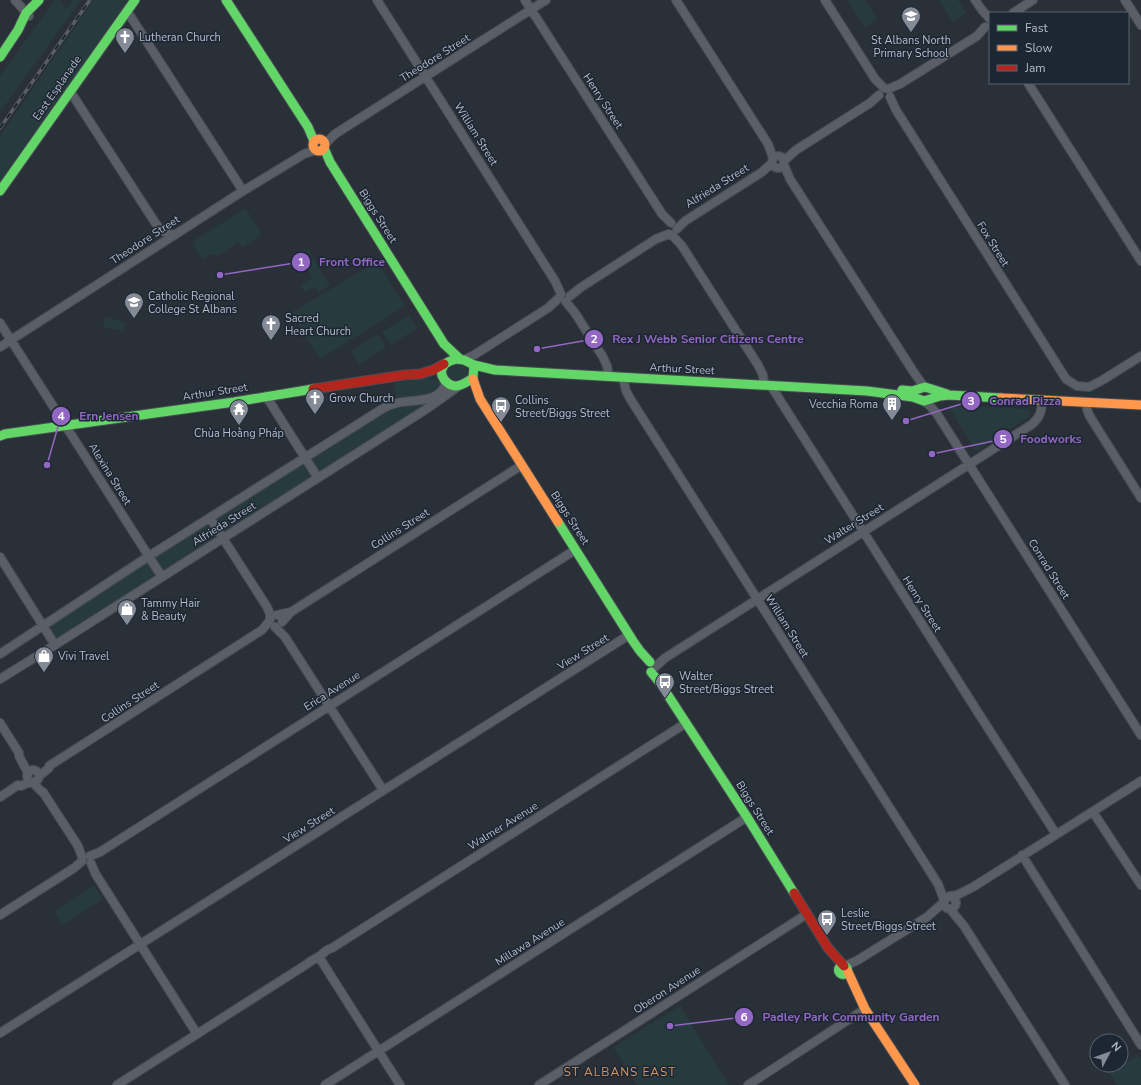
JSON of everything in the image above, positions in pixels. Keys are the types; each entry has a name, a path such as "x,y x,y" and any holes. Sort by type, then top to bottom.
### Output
{"street":[{"path":"0,57 18,30 23,27 27,21 27,14 15,0"},
{"path":"27,14 36,9 40,0"},
{"name":"East Esplanade","path":"0,191 135,0"},
{"name":"Biggs Street","path":"226,0 319,144 444,344 454,354 462,359"},
{"name":"William Street","path":"377,0 603,357 608,366 609,377"},
{"name":"Henry Street","path":"525,0 761,370 767,385 1056,834"},
{"name":"Theodore Street","path":"0,348 243,191 304,154 546,0"},
{"path":"676,0 912,371 917,384 922,389 932,391 927,399 918,396 922,389"},
{"name":"Fox Street","path":"825,0 1063,375 1069,382 1077,386 1085,387 1094,385 1141,356"},
{"path":"975,0 982,10 988,25"},
{"path":"1015,12 1033,0"},
{"path":"1125,0 1141,25"},
{"path":"127,11 243,191"},
{"name":"Alfrieda Street","path":"462,359 481,350 779,162 977,36 988,25"},
{"path":"1029,84 1141,261"},
{"path":"70,91 156,224 164,232 175,235"},
{"path":"156,224 159,237 157,246"},
{"name":"Alexina Street","path":"0,323 162,577"},
{"name":"Biggs Street","path":"444,344 447,356 445,363"},
{"name":"Alfrieda Street","path":"473,364 481,350"},
{"path":"462,359 473,364 473,378 461,386 452,385 445,380 442,372 445,363 452,360 462,359"},
{"name":"Arthur Street","path":"13,434 234,402 397,376 420,374 433,370 445,363"},
{"name":"Arthur Street","path":"473,364 495,370 867,391 927,399 949,395"},
{"name":"Arthur Street","path":"473,378 482,373 495,370"},
{"name":"Arthur Street","path":"420,374 445,380"},
{"name":"William Street","path":"623,377 626,391 630,400 1065,1085"},
{"name":"Biggs Street","path":"473,378 480,399"},
{"name":"Alfrieda Street","path":"0,654 149,556 390,405 400,402 419,401 434,396 444,388 445,380"},
{"name":"Biggs Street","path":"461,386 471,390 480,399 629,635 651,666 660,683 747,817 828,948 844,970 865,1010 915,1085"},
{"name":"Alfrieda Street","path":"0,679 223,539 461,386"},
{"name":"Arthur Street","path":"867,391 891,386 909,392 922,389 949,395 1141,405"},
{"path":"266,396 318,478"},
{"name":"Conrad Street","path":"927,399 938,414 1141,735"},
{"name":"Walter Street","path":"651,666 970,465 1035,422 1041,413 1042,400"},
{"path":"1086,402 1089,415 1141,498"},
{"path":"0,431 13,434"},
{"path":"0,436 5,434 13,434"},
{"name":"Collins Street","path":"0,797 18,785 21,786 47,765 49,766 522,465"},
{"path":"210,518 383,790"},
{"name":"Erica Avenue","path":"0,915 575,550"},
{"path":"0,557 55,645"},
{"name":"View Street","path":"0,1033 629,635"},
{"path":"0,723 41,791 87,860 197,1034"},
{"name":"Walmer Avenue","path":"117,1085 313,959 320,959 325,950 332,948 686,723"},
{"path":"844,970 949,903 957,895 973,887 1093,812 1141,780"},
{"path":"1093,812 1141,885"},
{"name":"Millawa Avenue","path":"325,1085 747,817"},
{"path":"1022,855 1141,1045"},
{"name":"Oberon Avenue","path":"539,1085 807,914"},
{"path":"320,959 400,1085"},
{"path":"748,1085 865,1010"}],"green space":[{"path":"55,0 60,0 66,9 73,0 81,0 0,112 0,76"},
{"path":"94,0 129,0 0,184 0,136"},
{"path":"847,0 865,0 877,19 865,27"},
{"path":"939,0 958,0 966,13 953,22"},
{"path":"246,209 262,234 242,248 238,242 219,255 216,256 211,254 202,260 192,242"},
{"path":"308,249 330,285 319,292 316,287 305,292 300,285 312,278 298,255"},
{"path":"377,261 405,306 320,359 291,313"},
{"path":"409,315 417,328 391,345 382,332"},
{"path":"105,317 125,322 123,331 103,327"},
{"path":"378,334 386,348 359,364 351,351"},
{"path":"457,365 464,366 467,369 468,375 456,380 449,378 447,373 449,368"},
{"path":"410,378 432,379 436,380 442,385 433,395 397,400 394,383 405,381"},
{"path":"446,392 319,473 310,460 392,407"},
{"path":"948,405 1027,409 1029,410 1029,417 975,451"},
{"path":"303,463 313,476 312,478 224,533 219,527 217,518 219,516"},
{"path":"207,524 212,526 218,537 163,573 154,558 155,556"},
{"path":"146,562 150,564 157,575 156,577 56,641 48,626"},
{"path":"94,885 103,899 62,925 54,911"},
{"path":"680,1006 729,1085 637,1085 613,1047"},
{"path":"1138,1055 1141,1059 1141,1085 1117,1085 1110,1073 1129,1073 1129,1061"}],"railway":[{"path":"0,128 90,0"}],"traffic: fast":[{"path":"0,57 18,30 26,13 39,0"},
{"path":"0,191 135,0"},
{"path":"226,0 308,127 314,141"},
{"path":"324,148 330,162 444,344 460,359"},
{"path":"456,359 464,360 474,365 473,378 458,386 449,384 442,377 442,370 445,364 456,359"},
{"path":"474,365 495,370 867,391 913,397 924,401 949,395 1001,398"},
{"path":"902,390 912,391 925,387 947,394"},
{"path":"0,436 5,434 234,402 313,389"},
{"path":"558,522 633,641 650,662"},
{"path":"651,672 660,683 747,817 794,893"},
{"path":"843,965 848,970 843,975 838,970 843,965"}],"traffic: slow":[{"path":"317,139 321,139 325,145 321,151 317,151 313,147 313,143 317,139"},
{"path":"473,379 480,399 558,522"},
{"path":"1001,398 1141,405"},
{"path":"848,972 865,1009 915,1085"}],"traffic: jam":[{"path":"313,389 404,375 420,374 433,370 444,364"},
{"path":"794,893 828,948 844,966"}],"place":[{"name":"St Albans North Primary School","path":"911,33"},
{"name":"Lutheran Church","path":"125,54"},
{"name":"Front Office","path":"220,275"},
{"name":"Catholic Regional College St Albans","path":"134,319"},
{"name":"Sacred Heart Church","path":"271,341"},
{"name":"Rex J Webb Senior Citizens Centre","path":"537,349"},
{"name":"Grow Church","path":"315,415"},
{"name":"Vecchia Roma","path":"892,421"},
{"name":"Conrad Pizza","path":"906,421"},
{"name":"Collins Street/Biggs Street","path":"501,423"},
{"name":"Chùa Hoằng Pháp","path":"239,426"},
{"name":"Foodworks","path":"932,454"},
{"name":"Ern Jensen","path":"47,465"},
{"name":"Tammy Hair & Beauty","path":"127,626"},
{"name":"Vivi Travel","path":"44,673"},
{"name":"Walter Street/Biggs Street","path":"665,699"},
{"name":"Leslie Street/Biggs Street","path":"827,936"},
{"name":"Padley Park Community Garden","path":"670,1026"}],"district":[{"name":"ST ALBANS EAST","path":"620,1072"}]}
